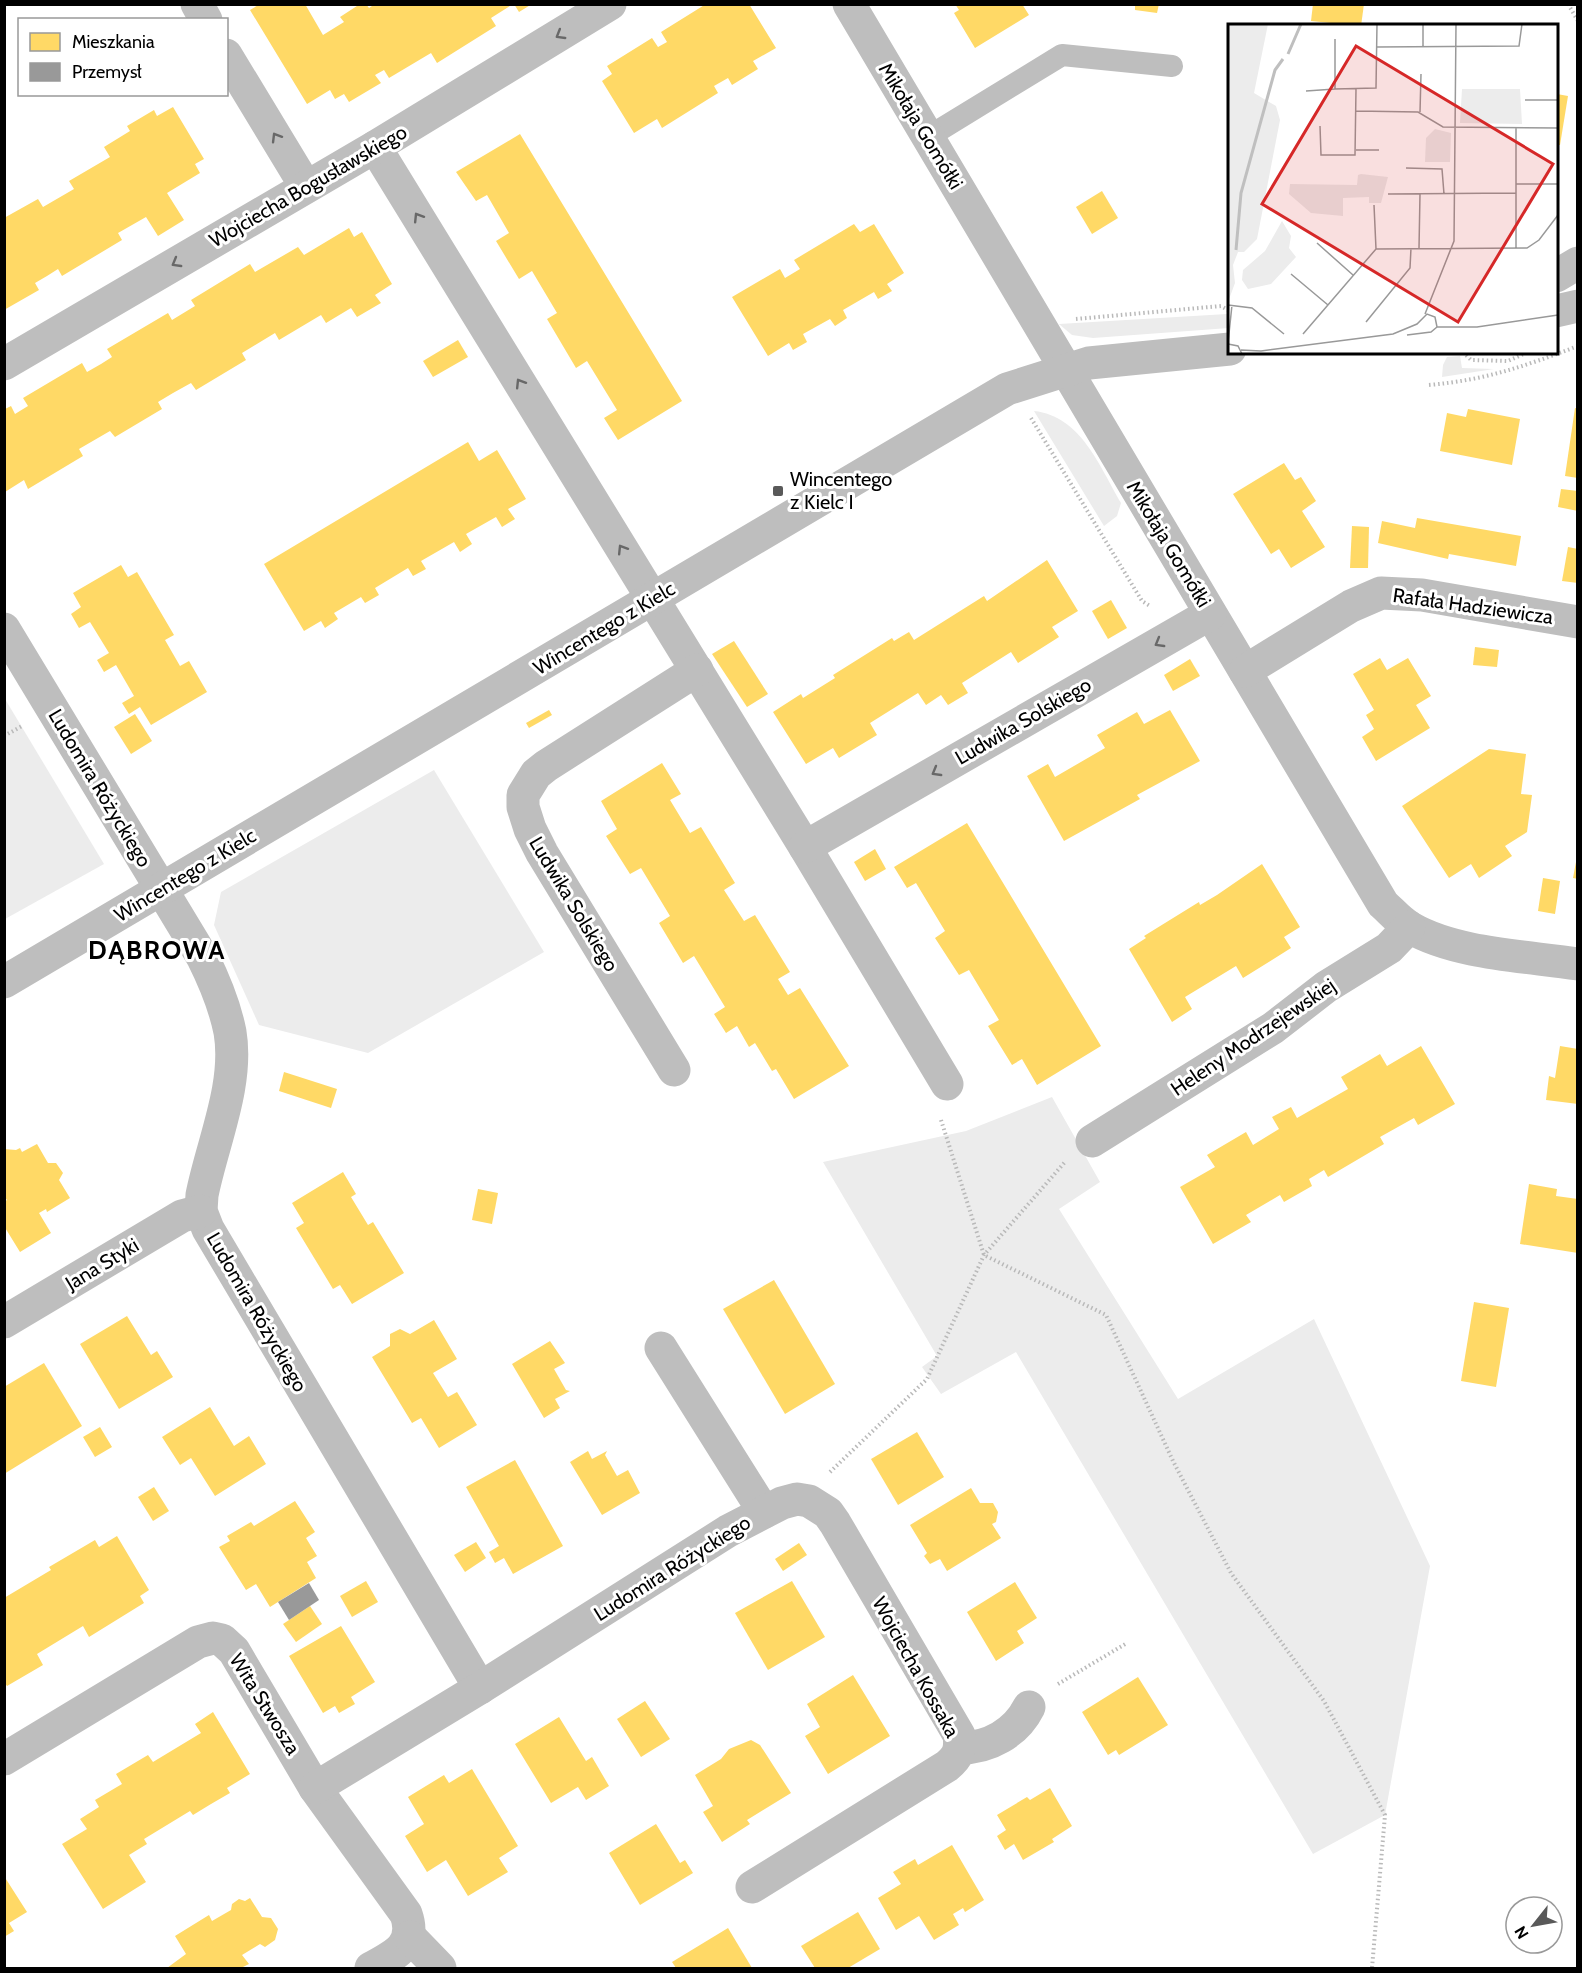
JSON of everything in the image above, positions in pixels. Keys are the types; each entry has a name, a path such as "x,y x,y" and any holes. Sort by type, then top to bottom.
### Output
{"street":[{"path":"196,4 205,18"},
{"name":"Wojciecha Bogusławskiego","path":"4,364 375,147 610,4"},
{"name":"Mikołaja Gomółki","path":"849,4 1383,904 1409,927 1437,940 1578,964"},
{"path":"228,58 306,187"},
{"path":"375,147 805,847 941,1075"},
{"path":"1558,275 1578,262"},
{"path":"1558,311 1578,306"},
{"name":"Wincentego z Kielc","path":"4,982 1007,389 1064,369 1114,359 1228,349"},
{"name":"Rafała Hadziewicza","path":"1245,672 1351,606 1381,593 1422,595 1578,622"},
{"name":"Ludwika Solskiego","path":"805,847 1210,614"},
{"name":"Ludomira Różyckiego","path":"4,629 210,973 230,1035 226,1100 206,1174 201,1211 219,1252 480,1688"},
{"name":"Ludwika Solskiego","path":"675,1070 542,853 523,807 523,795 536,774 546,766 697,670"},
{"name":"Heleny Modrzejewskiej","path":"1092,1141 1273,1028 1326,987 1389,948 1409,927"},
{"name":"Jana Styki","path":"4,1322 182,1216 201,1211"},
{"path":"661,1348 764,1512"},
{"name":"Ludomira Różyckiego","path":"315,1788 480,1688 728,1531 782,1503 797,1499"},
{"name":"Wojciecha Kossaka","path":"752,1887 946,1766 956,1759 960,1748 958,1736 835,1523 819,1505 797,1499"},
{"name":"Wita Stwosza","path":"4,1759 198,1642 213,1638 222,1640 242,1662 315,1788 400,1905 409,1923 410,1937"},
{"path":"960,1748 985,1746 1015,1728 1029,1707"},
{"path":"371,1968 397,1952 410,1937 440,1968"}],"lane":[{"path":"928,137 1062,55 1172,66"}],"path":[{"path":"1568,4 1578,21"},
{"path":"1068,320 1221,306 1228,310"},
{"path":"1558,353 1578,346"},
{"path":"1465,354 1471,360 1508,361 1524,354"},
{"path":"1429,385 1474,381 1555,354"},
{"path":"1028,414 1142,601 1159,613"},
{"path":"941,1075 939,1113 984,1255 1106,1315 1173,1461 1231,1573 1324,1701 1384,1815 1372,1968"},
{"path":"797,1499 818,1484 927,1379 984,1255 1068,1159 1092,1141"},
{"path":"1029,1707 1041,1694 1127,1643"}],"shaded area":[{"path":"1227,314 1228,328 1093,338 1072,335 1059,324"},
{"path":"1460,356 1462,368 1494,369 1442,377 1443,365 1447,357"},
{"path":"1034,411 1064,422 1077,433 1097,459 1121,503 1117,516 1104,526"},
{"path":"5,699 104,864 4,919"},
{"path":"434,770 544,952 368,1053 259,1025 214,925 221,892"},
{"path":"1052,1097 1100,1182 1059,1209 1178,1399 1314,1319 1430,1566 1385,1815 1313,1854 1016,1352 941,1394 922,1367 937,1356 823,1162 966,1131"}],"building: Mieszkania":[{"path":"260,4 305,4 323,35 344,22 340,17 360,4 366,4 369,8 375,4 513,4 491,18 496,26 437,63 431,53 389,78 384,70 375,75 381,83 349,102 344,94 335,99 330,90 307,104 250,10"},
{"path":"514,4 532,4 519,12"},
{"path":"706,4 749,4 776,48 753,61 758,69 732,85 728,78 714,86 718,93 662,128 657,119 634,133 602,81 612,74 607,66 652,38 658,47 667,42 661,32"},
{"path":"955,4 1022,4 1029,15 975,48 954,13 959,10"},
{"path":"1135,4 1159,4 1157,13 1135,10"},
{"path":"1313,4 1364,4 1361,24 1311,21"},
{"path":"1558,94 1568,96 1560,145 1558,145"},
{"path":"173,107 204,159 195,164 200,173 167,193 184,220 158,236 146,217 118,233 122,240 62,276 58,269 35,283 39,290 4,310 4,218 38,199 43,207 74,189 69,181 110,157 104,147 130,131 127,126 154,110 157,116"},
{"path":"520,134 682,401 618,440 604,418 617,410 587,361 576,368 547,319 557,313 532,271 519,279 496,241 509,233 487,195 476,201 456,172"},
{"path":"1102,191 1118,218 1092,234 1076,207"},
{"path":"854,224 860,232 874,224 904,273 887,284 892,291 878,299 874,292 843,310 847,318 835,326 830,319 803,334 807,342 793,350 789,343 768,356 732,297 780,269 785,278 800,269 794,260"},
{"path":"349,228 354,237 362,232 392,284 375,295 381,303 357,317 351,308 326,323 321,315 279,340 275,333 242,353 246,360 196,390 191,383 173,393 158,402 162,409 115,437 110,431 79,449 83,456 28,489 24,480 5,492 5,409 11,406 15,414 28,406 23,398 82,363 87,372 101,364 112,357 107,349 168,313 172,320 195,306 191,300 250,264 255,272 298,247 304,255"},
{"path":"458,340 468,357 433,377 423,361"},
{"path":"1575,408 1578,409 1578,478 1565,476"},
{"path":"1468,409 1520,419 1512,465 1440,451 1447,413 1466,417"},
{"path":"468,442 479,461 497,450 526,499 508,509 515,519 502,527 496,517 466,534 472,544 460,552 454,542 421,561 426,569 413,576 408,568 375,588 379,595 365,603 361,597 334,613 338,619 325,628 321,621 304,631 264,564"},
{"path":"1284,463 1295,480 1301,477 1316,501 1302,511 1325,547 1291,568 1279,549 1271,554 1233,494"},
{"path":"1561,489 1578,491 1578,511 1558,507"},
{"path":"1417,518 1521,536 1516,566 1449,554 1448,559 1378,543 1382,521 1415,528"},
{"path":"1352,526 1369,527 1368,568 1350,568"},
{"path":"1568,547 1578,549 1578,583 1562,581"},
{"path":"1047,560 1078,611 1052,627 1059,637 1018,663 1011,652 962,683 968,693 948,705 941,695 926,705 918,693 870,723 877,735 839,758 833,748 806,764 773,712 801,694 803,698 835,678 833,675 892,638 894,641 909,632 914,640 984,596 987,601"},
{"path":"121,565 128,577 137,572 174,635 165,640 180,666 189,661 207,692 151,725 140,707 129,714 122,703 134,696 116,665 104,672 97,660 109,653 90,622 79,628 71,614 81,607 73,593"},
{"path":"1111,600 1127,628 1108,639 1092,611"},
{"path":"734,641 768,694 747,707 712,654"},
{"path":"1475,647 1499,650 1497,667 1473,665"},
{"path":"1380,658 1387,670 1408,658 1431,696 1416,705 1430,728 1376,761 1362,737 1374,729 1366,715 1374,710 1353,674"},
{"path":"1190,659 1200,676 1173,691 1164,675"},
{"path":"549,710 552,715 529,728 526,723"},
{"path":"1170,710 1200,761 1137,795 1140,799 1064,841 1027,776 1048,764 1055,777 1105,748 1097,735 1137,712 1144,724"},
{"path":"135,714 152,741 131,754 114,727"},
{"path":"1489,749 1526,754 1521,794 1532,795 1527,832 1505,846 1512,856 1479,878 1471,864 1449,878 1402,806"},
{"path":"662,763 681,794 670,800 690,833 701,827 735,883 724,890 744,921 755,915 790,972 778,979 788,995 800,988 849,1066 794,1099 776,1069 772,1071 755,1043 749,1047 737,1026 726,1033 714,1014 725,1007 694,956 683,963 659,923 670,916 641,868 630,874 606,836 617,829 601,801"},
{"path":"967,823 1101,1046 1037,1085 1022,1059 1012,1065 988,1026 999,1020 969,970 959,975 935,938 945,931 916,883 907,888 894,867"},
{"path":"875,849 886,869 865,881 854,862"},
{"path":"1576,862 1578,862 1578,879 1573,878"},
{"path":"1262,864 1300,927 1284,937 1291,948 1243,978 1236,966 1185,997 1192,1009 1172,1022 1129,949 1146,938 1144,936 1199,902 1200,905 1217,895"},
{"path":"1543,878 1560,881 1555,914 1538,911"},
{"path":"1421,1046 1455,1104 1418,1125 1414,1118 1380,1137 1384,1144 1328,1177 1324,1170 1309,1179 1312,1186 1284,1202 1280,1195 1246,1215 1251,1222 1213,1244 1180,1187 1215,1167 1207,1155 1246,1132 1253,1145 1279,1129 1272,1117 1291,1107 1297,1118 1348,1089 1341,1077 1380,1054 1387,1066"},
{"path":"1560,1046 1578,1049 1578,1104 1546,1100 1549,1076 1555,1078"},
{"path":"284,1072 337,1089 331,1108 279,1091"},
{"path":"37,1144 48,1163 56,1163 63,1173 59,1180 70,1198 47,1212 46,1209 39,1213 51,1233 20,1252 4,1226 4,1202 7,1200 4,1196 4,1149 20,1148 22,1152"},
{"path":"343,1172 356,1194 351,1197 368,1225 373,1222 404,1273 352,1304 340,1285 333,1289 296,1228 304,1223 292,1203"},
{"path":"1529,1184 1557,1189 1556,1196 1578,1199 1578,1253 1520,1244"},
{"path":"478,1189 498,1193 492,1224 472,1220"},
{"path":"774,1280 835,1384 785,1414 723,1309"},
{"path":"1474,1302 1509,1308 1496,1387 1461,1381"},
{"path":"127,1316 151,1355 157,1351 173,1377 119,1409 80,1344"},
{"path":"434,1320 457,1359 433,1373 448,1397 457,1392 477,1425 439,1448 421,1418 412,1423 372,1357 390,1346 390,1334 400,1329 410,1334"},
{"path":"550,1341 565,1363 554,1369 566,1390 570,1391 555,1399 560,1408 544,1418 512,1364"},
{"path":"44,1363 82,1426 4,1474 4,1387"},
{"path":"210,1407 234,1446 249,1436 266,1464 215,1496 191,1458 180,1465 162,1437"},
{"path":"100,1427 112,1447 95,1457 83,1437"},
{"path":"917,1432 944,1477 898,1505 871,1459"},
{"path":"588,1451 592,1459 607,1451 605,1455 617,1476 628,1470 640,1493 602,1515 570,1462"},
{"path":"515,1460 563,1546 513,1574 504,1558 495,1563 489,1552 499,1546 466,1487"},
{"path":"154,1487 169,1511 153,1521 138,1497"},
{"path":"971,1488 980,1503 993,1503 998,1512 996,1522 992,1524 1001,1538 947,1571 940,1559 930,1564 924,1556 927,1553 910,1525"},
{"path":"295,1501 315,1532 306,1538 317,1556 307,1562 316,1578 270,1607 256,1584 246,1590 219,1547 230,1541 227,1536 251,1522 254,1526"},
{"path":"117,1536 149,1590 140,1596 144,1603 89,1637 83,1626 37,1654 43,1665 7,1686 4,1682 4,1598 51,1570 49,1567 95,1540 99,1547"},
{"path":"476,1542 486,1558 465,1572 454,1555"},
{"path":"799,1543 807,1555 783,1571 775,1559"},
{"path":"366,1581 378,1602 352,1617 340,1596"},
{"path":"792,1581 825,1637 768,1670 735,1613"},
{"path":"1015,1582 1037,1618 1017,1631 1024,1643 996,1661 967,1612"},
{"path":"310,1606 322,1624 296,1642 283,1624"},
{"path":"341,1626 375,1682 351,1697 355,1704 339,1713 335,1706 323,1713 289,1656"},
{"path":"853,1675 890,1736 828,1774 805,1736 820,1727 807,1704"},
{"path":"1138,1677 1168,1725 1119,1755 1116,1750 1108,1755 1082,1712"},
{"path":"645,1701 670,1739 641,1757 617,1719"},
{"path":"213,1712 250,1774 227,1788 230,1793 193,1815 190,1811 144,1839 147,1844 129,1855 146,1882 103,1909 62,1844 87,1829 80,1819 99,1807 95,1800 122,1784 116,1774 148,1755 153,1762 201,1733 195,1724"},
{"path":"559,1717 586,1761 592,1757 609,1786 586,1800 578,1787 551,1803 515,1744"},
{"path":"751,1740 760,1745 791,1793 747,1820 750,1824 722,1842 703,1812 713,1806 695,1775 721,1759 729,1749"},
{"path":"472,1769 518,1846 499,1858 508,1872 468,1896 446,1860 427,1872 405,1836 424,1824 408,1797 444,1775 449,1783"},
{"path":"1050,1788 1072,1826 1052,1839 1054,1842 1023,1860 1014,1844 1005,1850 997,1836 1006,1830 997,1815 1027,1797 1030,1800"},
{"path":"656,1824 680,1863 685,1860 693,1873 640,1905 609,1853"},
{"path":"952,1845 984,1900 965,1912 963,1908 953,1914 959,1925 934,1940 919,1916 896,1930 878,1898 901,1884 893,1872 915,1859 918,1865"},
{"path":"4,1876 27,1912 9,1923 14,1931 4,1937"},
{"path":"250,1898 262,1917 271,1918 278,1929 275,1940 265,1947 260,1944 242,1955 249,1964 241,1968 167,1968 186,1954 175,1936 209,1915 212,1921 231,1910 232,1904 239,1899 245,1901"},
{"path":"858,1912 880,1949 848,1968 815,1968 801,1946"},
{"path":"728,1928 752,1968 676,1968 672,1962"}],"building: Przemysł":[{"path":"309,1583 319,1600 289,1620 278,1602"}],"place":[{"name":"Wincentego z Kielc I","path":"778,491"}],"district":[{"name":"DĄBROWA","path":"157,950"}]}
